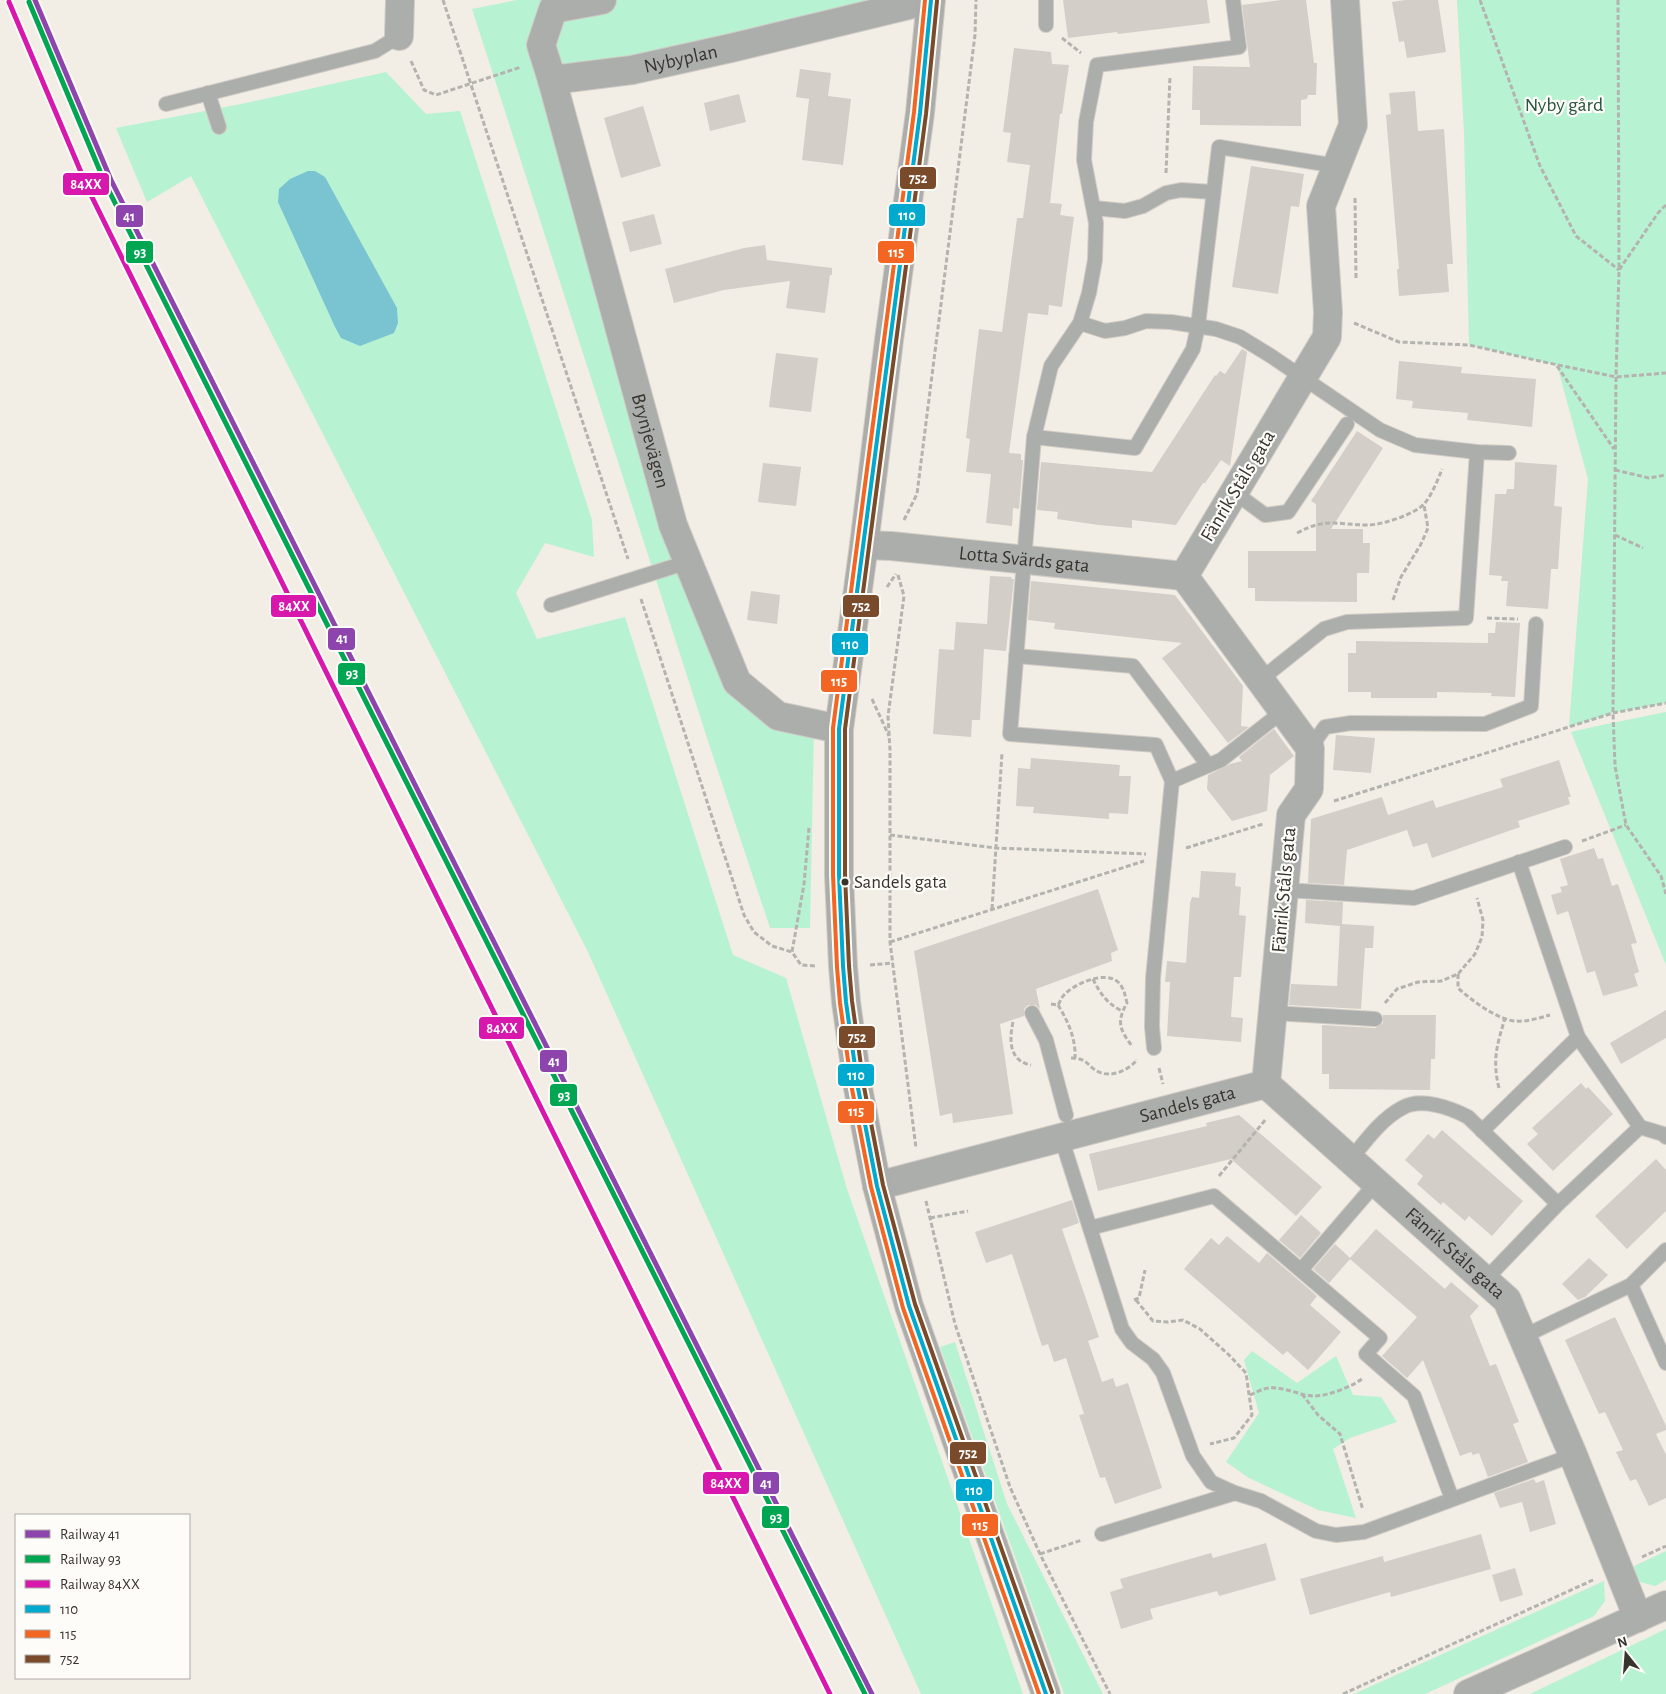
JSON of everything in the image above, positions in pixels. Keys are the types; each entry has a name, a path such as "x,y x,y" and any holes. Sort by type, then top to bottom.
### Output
{"main road":[{"path":"931,0 920,113 888,340 864,545 839,729 839,876 846,1002 858,1088 877,1186 909,1306 1046,1694"}],"street":[{"path":"398,36 400,0"},
{"path":"552,80 541,45 553,9 602,0"},
{"name":"Nybyplan","path":"552,80 641,68 931,0"},
{"name":"Fänrik Ståls gata","path":"1184,576 1327,337 1328,312 1322,206 1353,126 1345,0"},
{"name":"Brynjevägen","path":"552,80 673,525 737,682 778,716 839,729"},
{"name":"Lotta Svärds gata","path":"864,545 891,546 1184,576"},
{"path":"1184,576 1310,748"},
{"name":"Fänrik Ståls gata","path":"1310,748 1310,789 1291,815 1266,1084 1507,1300 1573,1455 1638,1618"},
{"name":"Sandels gata","path":"877,1186 1063,1126 1266,1084"},
{"path":"1468,1694 1666,1605"}],"lane":[{"path":"1046,0 1046,25"},
{"path":"1154,1048 1152,1027 1153,978 1172,781 1156,745 1010,734 1023,559 1034,437 1051,366 1080,323 1089,293 1095,260 1096,223 1084,160 1086,122 1097,66 1239,47 1232,0"},
{"path":"166,104 375,51 398,36"},
{"path":"208,93 219,127"},
{"path":"1034,437 1135,448 1193,348 1198,326 1219,147 1337,166"},
{"path":"1094,208 1125,211 1143,206 1166,193 1181,190 1213,192"},
{"path":"1080,323 1105,331 1126,328 1146,321 1172,322 1216,329 1240,337 1380,430 1415,445 1476,452 1509,453"},
{"path":"1234,492 1265,515 1288,512 1346,424"},
{"path":"1260,680 1324,628 1347,622 1466,618 1476,452"},
{"path":"551,605 688,562"},
{"path":"1310,748 1325,727 1352,723 1485,724 1531,706 1536,624"},
{"path":"1016,656 1133,666 1208,765"},
{"path":"1172,781 1221,760 1283,711"},
{"path":"1284,890 1414,898 1565,847"},
{"path":"1519,862 1578,1037 1640,1127 1664,1134 1666,1137"},
{"path":"1032,1013 1046,1040 1052,1062 1063,1126 1090,1228 1122,1329 1132,1343 1153,1359 1163,1373 1193,1456 1211,1482 1235,1493 1261,1501 1316,1531 1336,1534 1364,1532 1573,1455"},
{"path":"1273,1013 1374,1018"},
{"path":"1482,1131 1578,1037"},
{"path":"1350,1160 1384,1122 1403,1107 1427,1103 1454,1110 1468,1118 1558,1204"},
{"path":"1485,1280 1558,1204 1640,1127"},
{"path":"1301,1270 1376,1183"},
{"path":"1090,1228 1214,1196 1380,1338 1366,1354 1414,1396 1452,1499"},
{"path":"1522,1337 1631,1285 1666,1250"},
{"path":"1631,1285 1666,1363"},
{"path":"1102,1534 1235,1493"}],"path":[{"path":"443,0 744,915 754,932 772,946 792,952 801,965"},
{"path":"917,1150 890,942 890,739 888,716 904,596 891,546 917,494 975,35 976,0"},
{"path":"1480,0 1544,175 1576,236 1619,270"},
{"path":"1618,0 1619,270 1615,450 1615,766 1626,825 1661,876 1666,894"},
{"path":"1046,25 1097,66"},
{"path":"398,36 424,90 436,95 506,72"},
{"path":"1166,193 1171,56"},
{"path":"1619,270 1666,205"},
{"path":"1328,312 1399,342 1469,345 1616,376 1666,373"},
{"path":"1557,365 1615,450"},
{"path":"1272,514 1287,530 1297,533 1312,525 1325,522 1369,526 1408,515 1424,505 1442,470 1447,449"},
{"path":"1615,470 1649,478 1666,475"},
{"path":"1392,620 1393,600 1401,577 1421,544 1428,528 1424,505"},
{"path":"1615,535 1643,548"},
{"path":"1466,618 1531,619 1536,624"},
{"path":"992,909 1003,746 1010,734"},
{"path":"1565,847 1626,825"},
{"path":"890,835 996,848 1165,855"},
{"path":"1374,1018 1397,989 1418,982 1441,981 1458,974 1475,954 1482,937 1484,920 1470,879"},
{"path":"1458,974 1458,988 1472,1001 1514,1021 1532,1020 1568,1009"},
{"path":"1058,1005 1063,996 1076,986 1093,979 1106,977 1117,980 1124,990 1127,1003 1121,1014 1120,1028 1135,1050"},
{"path":"1093,979 1104,999 1122,1011"},
{"path":"1048,1003 1058,1005 1067,1019 1076,1047 1075,1058"},
{"path":"1506,1018 1495,1051 1496,1074 1500,1094 1508,1106"},
{"path":"1014,1019 1011,1044 1015,1056 1022,1063 1044,1065 1080,1058 1098,1072 1109,1074 1129,1069 1136,1061 1136,1056"},
{"path":"1214,1196 1216,1179 1268,1117 1238,1091"},
{"path":"924,1193 955,1324 1010,1487 1040,1554 1110,1694"},
{"path":"930,1218 968,1212"},
{"path":"1114,1306 1130,1303 1139,1298 1145,1270"},
{"path":"1135,1300 1153,1321 1183,1320 1200,1329 1246,1373 1252,1415 1234,1438 1216,1443 1189,1446"},
{"path":"1250,1395 1266,1388 1316,1396 1358,1383 1380,1365"},
{"path":"1302,1394 1318,1415 1340,1434 1370,1529"},
{"path":"1040,1554 1102,1534"},
{"path":"1344,1694 1666,1546"}],"green space":[{"path":"517,0 930,0 552,80 609,284 737,682 814,724 810,928 770,928 472,9"},
{"name":"Nyby gård","path":"1457,0 1666,0 1666,703 1613,713 1569,727 1588,479 1557,365 1469,345 1464,133"},
{"path":"386,72 426,114 460,111 592,520 594,557 545,543 516,593 537,639 625,617 733,955 786,978 847,1189 1023,1694 921,1694 588,952 191,176 147,202 116,128 241,104"},
{"path":"1666,712 1666,965 1571,732"},
{"path":"955,1342 1007,1504 1103,1694 1064,1694 940,1347"},
{"path":"1252,1351 1297,1383 1336,1356 1353,1395 1381,1397 1397,1422 1350,1438 1333,1449 1356,1518 1318,1510 1249,1478 1226,1462 1259,1413 1244,1360"},
{"path":"1666,1551 1666,1580 1655,1586 1640,1582 1626,1570"},
{"path":"1604,1581 1605,1601 1594,1616 1425,1694 1354,1694"},
{"path":"1666,1629 1666,1694 1530,1694 1536,1691"}],"water":[{"path":"308,171 315,171 325,177 397,308 398,323 394,333 360,346 341,338 335,327 278,202 279,189 290,179"}],"building":[{"path":"1063,0 1207,0 1210,23 1068,38"},
{"path":"1281,0 1306,0 1314,63 1317,63 1316,95 1308,95 1307,99 1301,100 1301,126 1200,125 1200,110 1192,110 1193,66 1250,67 1242,5"},
{"path":"1438,0 1446,52 1407,58 1404,41 1399,42 1392,2"},
{"path":"1014,48 1051,52 1052,64 1069,65 1062,114 1060,114 1050,203 1062,204 1060,215 1074,217 1062,307 1049,305 1048,315 1028,313 1009,453 1021,454 1021,460 1023,460 1019,509 1013,508 1012,526 986,523 991,474 966,472 970,439 966,438 979,329 1002,332 1017,218 1023,218 1030,165 1007,162 1011,133 1003,132"},
{"path":"800,69 831,73 828,96 851,99 843,165 802,160 809,99 796,97"},
{"path":"1415,91 1418,131 1444,129 1453,264 1447,264 1449,292 1399,296 1397,269 1399,269 1386,115 1391,114 1389,93"},
{"path":"739,94 746,122 710,131 704,103"},
{"path":"643,106 661,166 621,178 604,118"},
{"path":"1251,166 1304,174 1299,207 1291,206 1278,294 1232,287"},
{"path":"654,214 662,244 630,252 622,222"},
{"path":"765,245 767,260 832,268 825,313 786,308 790,281 724,290 674,303 665,269 744,248"},
{"path":"1242,349 1247,352 1230,466 1221,460 1205,483 1203,483 1176,525 1132,520 1132,528 1099,525 1057,519 1058,512 1037,510 1041,462 1152,472 1215,375 1220,371 1225,374"},
{"path":"776,353 818,358 811,412 769,407"},
{"path":"1399,361 1462,367 1461,373 1536,379 1532,427 1467,420 1468,413 1412,408 1413,401 1396,399"},
{"path":"1357,431 1383,448 1331,529 1363,529 1363,543 1370,543 1369,573 1357,573 1357,602 1255,601 1255,588 1248,588 1248,551 1316,551 1316,504 1311,501"},
{"path":"1515,462 1557,465 1554,506 1562,507 1558,569 1551,569 1548,609 1506,606 1508,581 1501,581 1502,576 1489,575 1495,494 1506,494 1507,489 1514,489"},
{"path":"763,463 801,467 796,506 758,502"},
{"path":"990,576 1012,577 1011,579 1014,579 1006,651 984,649 980,720 972,720 971,737 933,734 939,649 954,650 956,622 987,624"},
{"path":"1031,581 1175,595 1243,686 1241,726 1249,727 1228,743 1162,658 1182,643 1054,629 1055,623 1028,620"},
{"path":"751,591 780,595 777,624 747,620"},
{"path":"1496,622 1520,623 1515,697 1491,696 1492,693 1437,692 1437,698 1371,698 1371,692 1348,692 1348,653 1356,653 1356,641 1488,643 1488,633 1495,633"},
{"path":"1274,729 1294,756 1270,775 1267,811 1232,821 1207,789 1208,775 1230,764 1242,761 1239,757"},
{"path":"1336,735 1375,738 1371,773 1333,770"},
{"path":"1031,758 1120,765 1119,776 1131,776 1128,814 1109,813 1109,819 1033,813 1034,807 1016,806 1018,768 1030,769"},
{"path":"1559,760 1571,797 1568,797 1570,804 1518,821 1520,827 1432,858 1427,843 1413,847 1407,830 1347,850 1344,885 1308,883 1311,819 1382,797 1388,815 1433,800 1436,808 1503,787 1500,779"},
{"path":"1594,848 1598,859 1603,858 1612,886 1618,884 1637,943 1631,944 1639,972 1634,974 1638,986 1603,996 1595,971 1587,973 1568,911 1557,915 1551,895 1562,892 1560,887 1568,885 1560,859"},
{"path":"1201,871 1236,873 1235,886 1241,887 1239,915 1246,916 1241,977 1234,977 1231,1017 1243,1018 1241,1042 1167,1036 1170,982 1165,982 1167,961 1186,963 1190,903 1192,897 1199,898"},
{"path":"1098,889 1118,950 1111,953 1112,961 1036,989 1040,1009 1036,1005 1028,1005 1024,1009 1024,1016 1000,1024 1013,1114 953,1123 952,1113 940,1116 914,951"},
{"path":"1306,900 1343,902 1342,924 1374,926 1373,948 1365,948 1361,1009 1289,1005 1291,984 1337,986 1340,926 1305,923"},
{"path":"1666,1010 1666,1038 1621,1064 1610,1043"},
{"path":"1383,1015 1436,1015 1435,1059 1431,1059 1430,1090 1329,1089 1329,1074 1322,1074 1322,1025 1375,1028 1383,1023"},
{"path":"1581,1083 1586,1089 1588,1087 1613,1114 1553,1171 1527,1144 1538,1134 1532,1128"},
{"path":"1239,1115 1322,1187 1296,1216 1231,1159 1098,1191 1089,1154 1207,1126 1206,1123"},
{"path":"1442,1130 1523,1201 1492,1236 1469,1216 1465,1221 1443,1202 1441,1205 1417,1184 1423,1176 1405,1160 1428,1134 1434,1139"},
{"path":"1656,1159 1666,1170 1666,1211 1627,1249 1595,1216"},
{"path":"1072,1200 1079,1223 1062,1229 1099,1337 1088,1341 1102,1382 1113,1378 1116,1387 1128,1383 1162,1488 1115,1504 1105,1477 1100,1478 1079,1415 1084,1414 1066,1358 1054,1362 1048,1344 1042,1346 1012,1254 986,1263 975,1232"},
{"path":"1301,1215 1321,1233 1300,1258 1279,1240"},
{"path":"1376,1229 1445,1289 1451,1282 1479,1306 1470,1316 1490,1366 1496,1364 1519,1422 1513,1424 1528,1462 1488,1477 1479,1453 1473,1455 1471,1452 1460,1456 1423,1360 1407,1378 1382,1356 1417,1317 1350,1259 1329,1283 1313,1269 1335,1244 1350,1258"},
{"path":"1227,1236 1259,1263 1267,1253 1317,1296 1310,1305 1341,1332 1308,1370 1287,1351 1283,1355 1184,1269 1211,1238 1219,1245"},
{"path":"1589,1258 1608,1275 1585,1297 1578,1300 1562,1284"},
{"path":"1615,1317 1666,1426 1666,1430 1656,1434 1666,1455 1666,1498 1649,1506 1636,1479 1630,1481 1616,1452 1623,1450 1605,1412 1599,1414 1565,1340"},
{"path":"1534,1479 1536,1483 1544,1480 1556,1524 1530,1532 1522,1502 1500,1508 1494,1493"},
{"path":"1481,1534 1491,1569 1391,1597 1390,1592 1310,1615 1300,1579 1383,1556 1384,1562"},
{"path":"1266,1543 1276,1580 1219,1596 1217,1591 1150,1609 1153,1619 1121,1629 1110,1592 1123,1588 1120,1579 1211,1553 1213,1558"},
{"path":"1515,1568 1523,1595 1500,1602 1492,1575"}],"rail line":[{"name":"41","path":"35,0 111,180 872,1694"},
{"name":"84XX","path":"9,2 89,191 830,1694"},
{"name":"93","path":"29,2 105,183 865,1694"}],"transit line":[{"name":"115","path":"925,0 914,112 833,728 833,875 837,967 852,1089 871,1187 903,1308 1039,1694"},
{"name":"110","path":"931,0 920,113 839,729 839,875 843,966 858,1088 877,1186 909,1306 1046,1694"},
{"name":"752","path":"937,1 926,114 845,729 845,875 849,966 864,1087 883,1185 915,1304 1052,1692"}],"place":[{"name":"Sandels gata","path":"845,882"}]}
